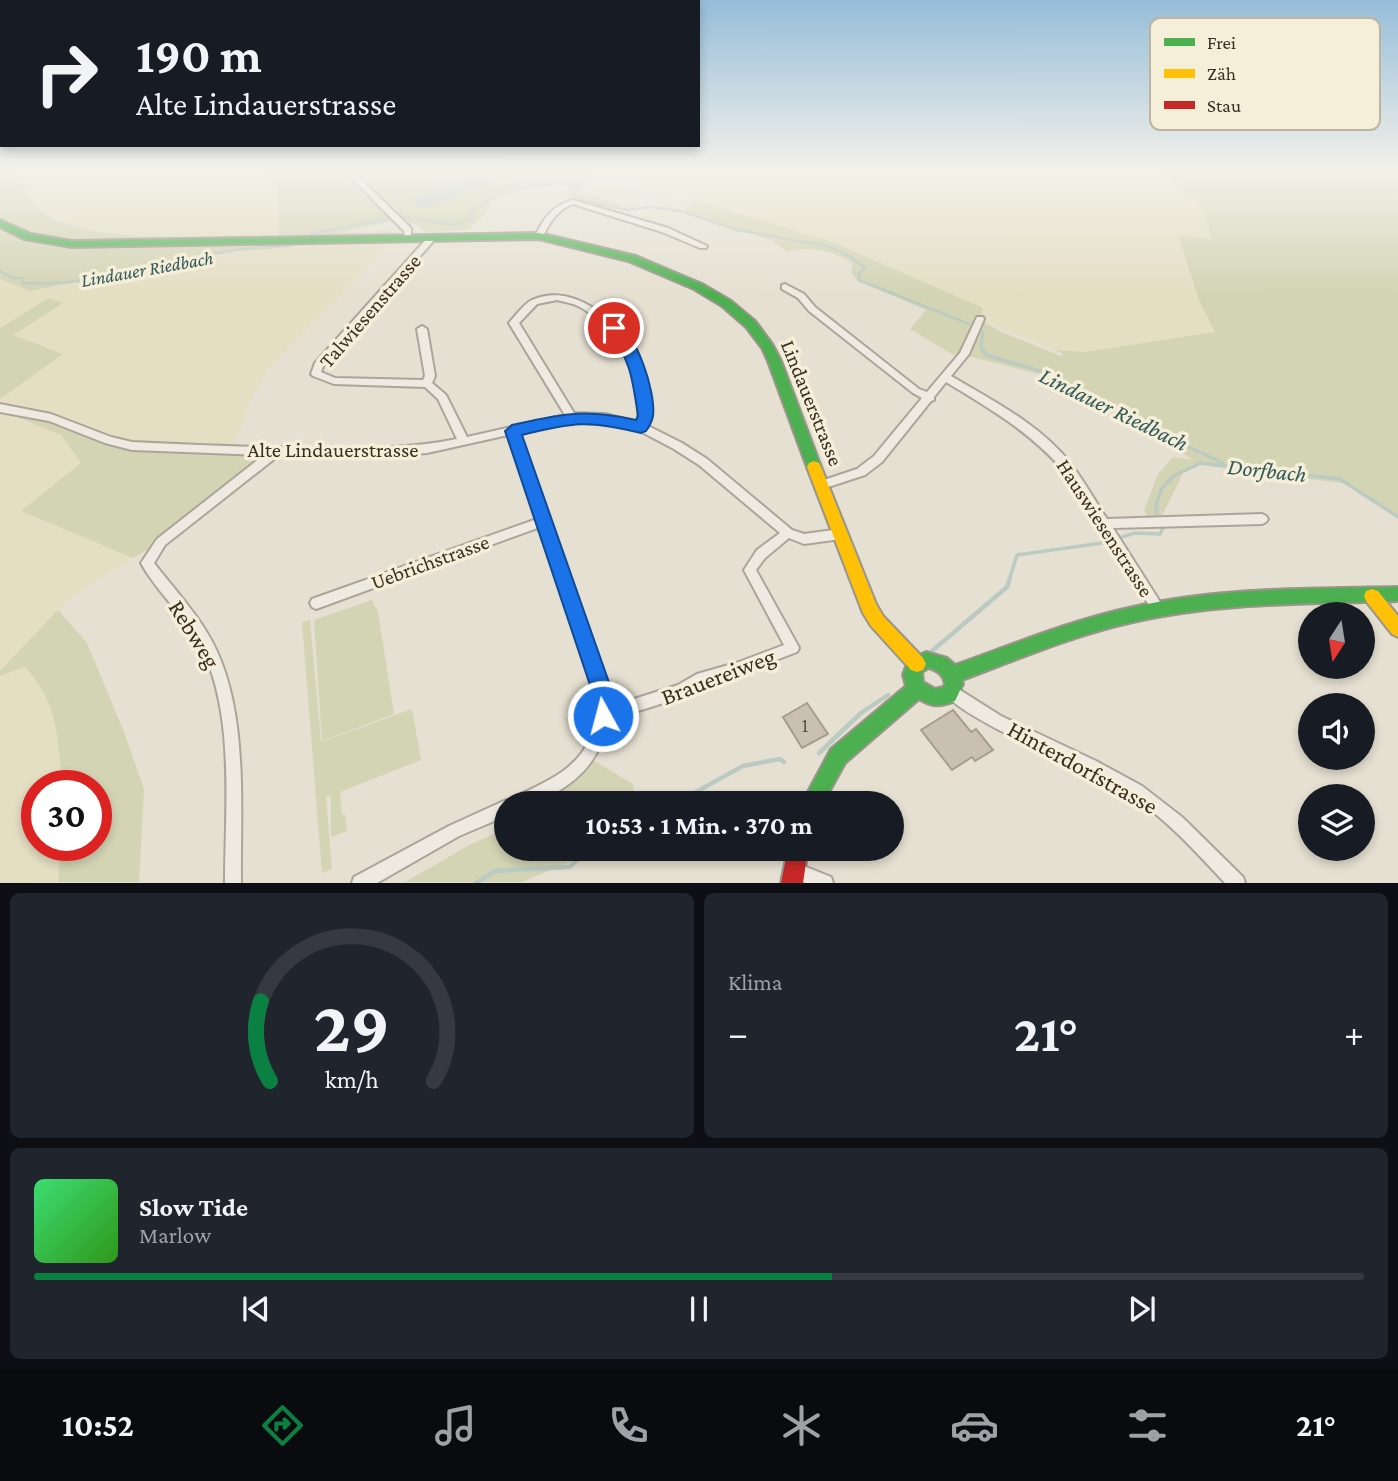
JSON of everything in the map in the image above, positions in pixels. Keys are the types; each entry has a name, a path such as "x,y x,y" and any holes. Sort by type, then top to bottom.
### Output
{"street":[{"path":"389,211 408,230 408,237"},
{"path":"539,236 550,214 554,211"},
{"path":"603,211 664,230 703,246"},
{"name":"Lindauerstrasse","path":"0,223 28,237 72,244 539,236 598,246 648,264 706,293 748,323 763,340 775,361 869,608 877,621 917,664"},
{"name":"Talwiesenstrasse","path":"426,384 334,381 316,374 318,365 433,237"},
{"path":"785,287 801,296 812,309 916,391 930,398"},
{"path":"571,417 514,323 523,308 539,300 555,297 570,300 601,315 626,342 643,386 646,416 641,427"},
{"path":"822,485 861,472 878,459 964,355 980,319"},
{"path":"422,329 430,376 426,384 442,397 464,442"},
{"name":"Hauswiesenstrasse","path":"946,378 1030,429 1052,448 1158,609"},
{"name":"Alte Lindauerstrasse","path":"0,408 51,418 132,446 276,452 386,452 427,449 571,417 605,418 641,427 703,462 788,533"},
{"path":"512,431 602,691 603,716 588,757 576,773 545,791"},
{"name":"Rebweg","path":"233,883 233,749 222,680 202,636 147,563 161,542 276,452"},
{"path":"1104,524 1262,519"},
{"name":"Uebrichstrasse","path":"316,603 544,521"},
{"path":"788,533 804,539 841,534"},
{"name":"Brauereiweg","path":"603,716 682,690 697,680 792,648 750,570 761,554 788,533"},
{"path":"952,675 1100,623 1158,609 1216,601 1398,594"},
{"path":"1372,596 1398,629"},
{"path":"926,660 946,666 952,675 954,684 951,692 935,699 925,696 917,689 912,675 917,664 926,660"},
{"path":"819,791 838,756 917,689"},
{"name":"Hinterdorfstrasse","path":"951,692 985,714 1137,792 1178,823 1237,883"},
{"path":"360,883 454,831 494,813"},
{"path":"793,876 825,883"}],"shaded area":[{"path":"278,211 279,236 166,238 79,228 43,212"},
{"path":"730,211 1203,211 1212,239 1179,235 1199,300 1215,332 1085,352 1055,350 980,319 983,308 835,243"},
{"path":"392,238 270,367 252,397 232,450 132,446 0,408 0,399 62,354 12,335 62,303 49,298 0,328 0,279 30,291 237,251 274,249 296,243"},
{"path":"0,410 61,435 82,463 22,512 133,558 74,595 0,671"},
{"path":"25,667 43,687 57,727 61,770 21,770 21,861 60,861 58,882 0,883 0,676"}],"green space":[{"path":"0,211 41,211 61,222 120,235 190,238 279,235 278,211 488,211 468,230 425,232 416,224 397,220 339,233 397,233 392,238 296,243 274,249 237,251 30,291 0,279"},
{"path":"731,211 835,243 983,308 980,319 999,331 1061,356 1063,354 1055,350 1085,352 1215,332 1199,300 1178,235 1212,239 1203,211 1398,211 1398,517 1350,484 1199,465 1183,473 1161,518 1149,518 1144,510 1158,474 1173,457 1193,460 1140,427 1039,374 964,355 960,359 910,329 926,310 858,281 851,273 853,263 845,259 813,249 788,252 771,240 682,212"},
{"path":"49,298 63,303 13,335 63,354 0,399 0,328"},
{"path":"0,410 40,415 115,442 276,452 161,542 133,558 21,511 81,463 61,435"},
{"path":"372,600 378,612 394,714 322,741 314,620"},
{"path":"58,610 87,643 144,789 139,882 58,882 60,861 112,861 112,770 61,770 55,722 45,694 25,667 0,676 0,671"},
{"path":"310,620 321,742 412,709 421,760 340,792 347,831 331,837 331,796 326,797 332,869 322,873 302,622"},
{"path":"588,757 633,784 634,791 555,791 554,787"},
{"path":"494,834 494,861 572,861 522,882 405,882 471,844"}],"building":[{"path":"807,703 828,734 802,748 783,717"},
{"path":"953,710 971,732 976,729 993,750 975,761 972,757 952,770 921,730"}],"waterway":[{"name":"Lindauer Riedbach","path":"400,216 454,225 473,218 471,211"},
{"name":"Lindauer Riedbach","path":"681,211 737,230 828,246 849,256 865,268 859,274 859,280 969,324"},
{"name":"Lindauer Riedbach","path":"311,234 391,218"},
{"name":"Lindauer Riedbach","path":"0,271 13,278 22,278 23,283 77,281 235,250 289,246 296,243"},
{"name":"Lindauer Riedbach","path":"981,347 983,332"},
{"name":"Lindauer Riedbach","path":"981,347 986,355 1044,372 1155,431 1223,463"},
{"name":"Dorfbach","path":"1157,515 1156,505 1162,488 1175,475 1201,463 1340,479 1398,517"},
{"name":"Dorfbach","path":"1122,537 1135,533 1160,534 1163,528"},
{"name":"Dorfbach","path":"1009,580 1017,555 1102,543"},
{"name":"Dorfbach","path":"932,651 1007,587 1010,578"},
{"name":"Dorfbach","path":"819,753 861,713 888,695"},
{"name":"Dorfbach","path":"698,791 743,766 780,759 784,762"},
{"name":"Dorfbach","path":"476,883 495,871 570,867 576,861"}],"traffic: fast":[{"path":"0,223 28,237 72,244 539,236 632,259 698,286 727,304 751,324 775,361 814,467"},
{"path":"952,675 1080,629 1159,609 1249,599 1398,594"},
{"path":"926,660 937,662 948,670 954,684 949,695 934,698 916,688 912,675 914,667 926,660"},
{"path":"819,791 838,756 917,689"}],"traffic: slow":[{"path":"814,467 869,608 877,621 917,664"},
{"path":"1372,596 1398,629"}],"traffic: jam":[{"path":"792,883 796,861"}],"route":[{"path":"603,716 602,691 512,431 571,417 605,418 641,427 646,416 639,370 626,342 614,328"}]}
